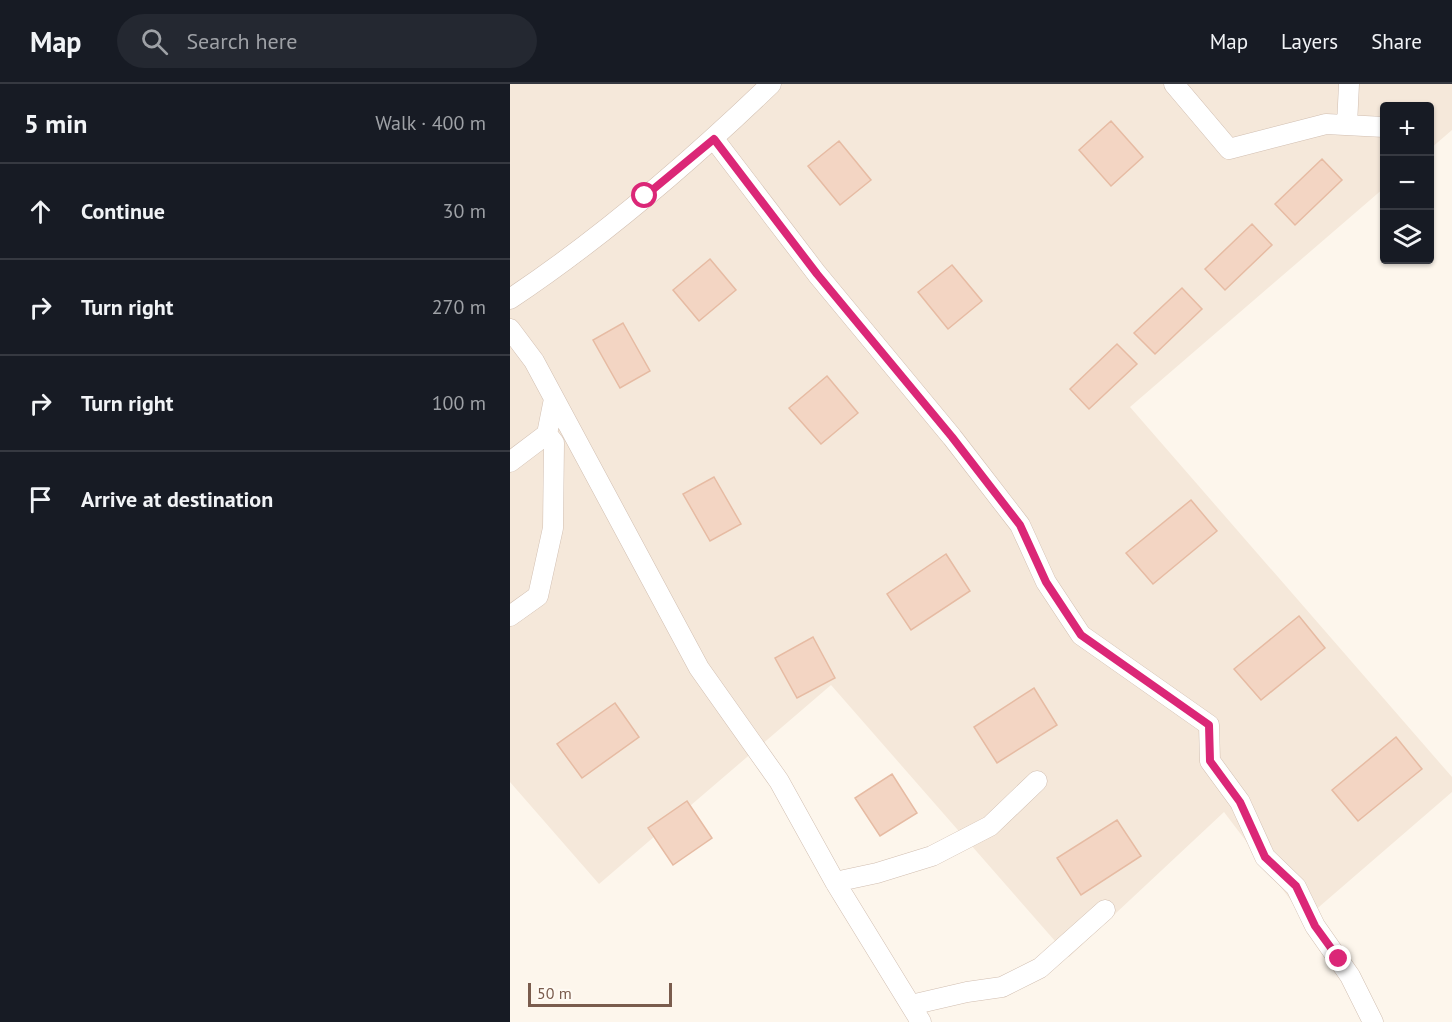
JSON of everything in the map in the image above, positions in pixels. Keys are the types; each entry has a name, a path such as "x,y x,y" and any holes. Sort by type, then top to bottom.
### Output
{"street":[{"path":"510,298 558,267 714,139 771,84"},
{"path":"1174,84 1229,148 1326,124 1380,127"},
{"path":"1347,125 1349,84"},
{"path":"714,139 817,274 952,437 1020,525 1046,582 1081,635 1209,725 1210,761 1240,802 1265,857 1296,886 1315,926 1350,975 1373,1022"},
{"path":"510,329 534,361 699,668 779,781 835,882 921,1022"},
{"path":"510,462 547,434 554,399"},
{"path":"510,616 538,596 553,528 554,443 547,434"},
{"path":"835,882 878,873 932,856 990,826 1037,781"},
{"path":"911,1005 967,992 1002,987 1040,968 1105,910"}],"shaded area":[{"path":"510,84 1452,84 1452,130 1434,146 1434,102 1380,102 1380,191 1130,407 1452,777 1452,792 1305,919 1224,812 1069,957 831,685 599,884 510,782"}],"building":[{"path":"1111,121 1143,157 1111,186 1079,150"},
{"path":"839,141 871,180 840,205 808,166"},
{"path":"1322,159 1342,180 1295,225 1275,204"},
{"path":"1252,224 1272,245 1225,290 1205,269"},
{"path":"710,259 736,290 699,321 673,290"},
{"path":"952,265 982,301 948,329 918,292"},
{"path":"1182,288 1202,309 1155,354 1134,333"},
{"path":"623,323 650,371 620,388 593,340"},
{"path":"1117,344 1137,364 1089,409 1070,389"},
{"path":"827,376 858,413 821,444 789,408"},
{"path":"714,477 741,524 710,541 683,494"},
{"path":"1191,500 1217,531 1153,584 1126,553"},
{"path":"946,554 970,591 911,630 887,594"},
{"path":"1299,616 1325,648 1261,700 1234,669"},
{"path":"813,637 835,678 797,698 775,658"},
{"path":"1034,688 1057,725 997,763 974,727"},
{"path":"615,703 639,737 582,778 557,744"},
{"path":"1396,737 1422,769 1358,821 1332,790"},
{"path":"892,774 917,813 880,836 855,798"},
{"path":"687,801 712,838 673,865 648,828"},
{"path":"1117,820 1141,856 1081,895 1057,858"}],"route":[{"path":"645,196 714,139 817,274 952,437 1020,525 1046,582 1081,635 1209,725 1210,761 1240,802 1265,857 1296,886 1315,926 1339,959"}]}
